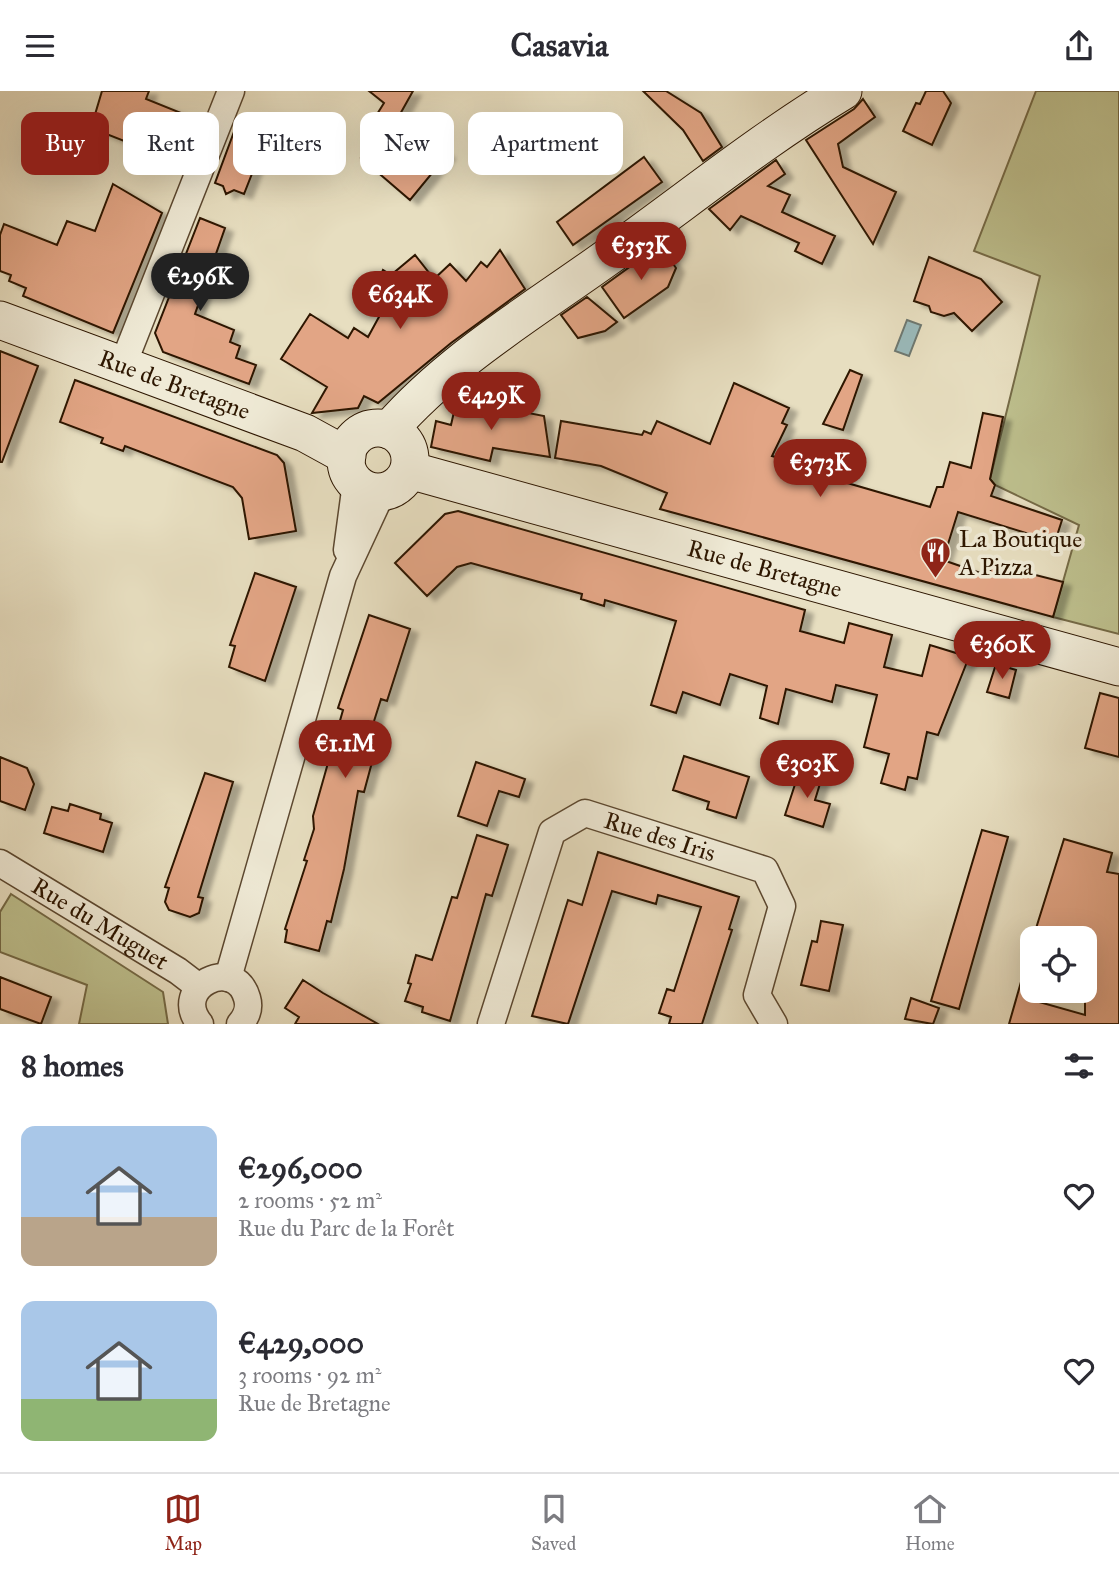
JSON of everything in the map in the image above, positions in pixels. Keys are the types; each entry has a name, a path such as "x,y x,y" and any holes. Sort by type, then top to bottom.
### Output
{"main road":[{"path":"389,430 420,394 525,315 779,133 843,91"},
{"name":"Rue de Bretagne","path":"0,320 305,433 373,475 1119,667"},
{"path":"371,429 389,430 406,443 410,453 373,475 355,438 371,429"}],"street":[{"path":"122,367 231,91"},
{"path":"228,978 373,475"},
{"name":"Rue des Iris","path":"491,1024 552,832 585,813 765,870 782,906 757,995 774,1024"},
{"name":"Rue du Muguet","path":"0,863 178,971 198,987"},
{"path":"200,1024 192,1004 198,987 212,978 228,978 236,982 247,995 247,1013 240,1024"}],"green space":[{"path":"1036,91 1119,91 1119,634 1053,617 1079,525 995,485 990,479 1040,276 974,251"},
{"path":"11,894 163,992 168,1024 79,1024 87,985 0,952 0,912"}],"water":[{"path":"907,320 921,325 909,356 895,351"}],"building":[{"path":"102,91 149,91 146,99 178,112 123,112 123,141 109,135 109,112 96,112"},
{"path":"369,91 413,91 401,112 378,112 384,103"},
{"path":"643,91 666,91 701,113 722,147 703,161 683,130"},
{"path":"926,91 943,91 951,103 932,145 903,131 916,103 920,104"},
{"path":"863,99 875,117 838,144 843,167 896,192 873,244 806,140 854,109"},
{"path":"233,134 233,175 251,175 244,194 234,190 226,194 223,186 215,183"},
{"path":"644,157 662,182 573,245 557,222"},
{"path":"776,160 785,174 768,186 790,195 782,212 835,236 822,264 795,251 799,243 741,216 730,230 709,209"},
{"path":"381,175 431,175 410,200"},
{"path":"113,184 162,213 113,333 23,296 26,288 9,281 11,275 0,271 0,235 4,224 57,245 67,221 95,231"},
{"path":"200,218 225,228 195,314 234,330 230,342 240,346 236,358 256,365 249,384 163,352 155,333"},
{"path":"660,245 676,268 668,287 624,318 602,287"},
{"path":"500,250 525,289 451,343 378,403 364,396 358,408 312,413 327,387 281,359 310,314 348,338 354,328 368,337 386,304 373,293 383,270 391,275 415,255 434,279 450,264 466,281 481,262 487,267"},
{"path":"929,257 981,279 1002,302 972,331 954,313 944,316 931,312 929,306 914,301"},
{"path":"587,297 617,322 605,331 578,338 561,315"},
{"path":"0,351 38,366 2,462 0,462"},
{"path":"850,370 862,375 843,430 823,424"},
{"path":"75,380 277,455 284,463 296,531 249,539 242,498 233,487 125,446 123,451 101,443 103,438 60,422"},
{"path":"734,383 789,408 782,423 787,425 772,456 832,472 831,476 837,480 930,507 937,487 943,487 950,462 971,468 983,413 1003,417 990,479 995,485 991,496 1062,520 1055,542 958,512 943,560 989,576 992,564 1063,582 1053,617 660,509 667,493 601,466 555,458 561,421 642,435 644,431 651,434 657,421 710,444"},
{"path":"473,402 544,416 550,457 493,448 490,461 431,447 436,421 451,425 456,403 473,406"},
{"path":"458,511 805,610 800,631 844,643 849,623 892,635 884,667 922,676 930,645 969,657 938,735 927,732 917,779 908,777 905,790 881,783 889,754 864,747 877,695 836,685 832,702 786,689 778,724 760,718 767,686 730,674 720,705 683,692 676,713 651,705 676,621 605,600 604,606 581,599 582,594 471,563 457,567 427,596 395,563 445,514"},
{"path":"255,573 296,587 265,681 229,667 235,646 230,645"},
{"path":"369,615 410,629 387,701 381,699 369,737 378,740 364,792 358,791 344,869 331,922 327,921 319,951 285,942 285,929 307,861 304,860 314,829 313,816 343,710 338,708"},
{"path":"996,664 1016,670 1009,698 987,692"},
{"path":"1100,693 1119,698 1119,757 1085,748"},
{"path":"684,756 749,777 736,818 707,809 709,802 673,790"},
{"path":"0,757 27,768 34,784 25,810 0,801"},
{"path":"476,762 525,779 519,797 499,791 487,826 458,816"},
{"path":"800,769 822,777 815,800 830,804 823,827 785,815"},
{"path":"205,773 233,782 198,897 203,898 199,913 190,917 169,910 165,902 169,888 165,887"},
{"path":"70,804 101,814 100,819 112,823 103,852 44,833 52,807 68,811"},
{"path":"982,830 1008,837 959,1009 931,1001"},
{"path":"477,835 508,845 492,896 486,894 450,1021 422,1012 423,1007 405,1001 416,955 432,960 452,897 457,898"},
{"path":"1064,839 1112,853 1107,872 1119,874 1119,1024 1009,1024 1020,986 1020,1003 1043,1003 1085,1015 1085,1003 1097,1003 1097,926 1037,926"},
{"path":"598,852 739,897 729,929 732,930 702,1024 669,1024 671,1017 659,1013 667,989 674,991 701,907 658,895 656,904 612,891 568,1024 532,1016 568,900 582,905"},
{"path":"821,921 843,925 829,991 801,985 812,941 817,942"},
{"path":"0,977 51,997 41,1024 0,1009"},
{"path":"303,980 378,1024 295,1024 299,1017 285,1008"},
{"path":"911,998 939,1008 933,1024 905,1019"}],"place":[{"name":"La Boutique A Pizza","path":"936,580"}]}
